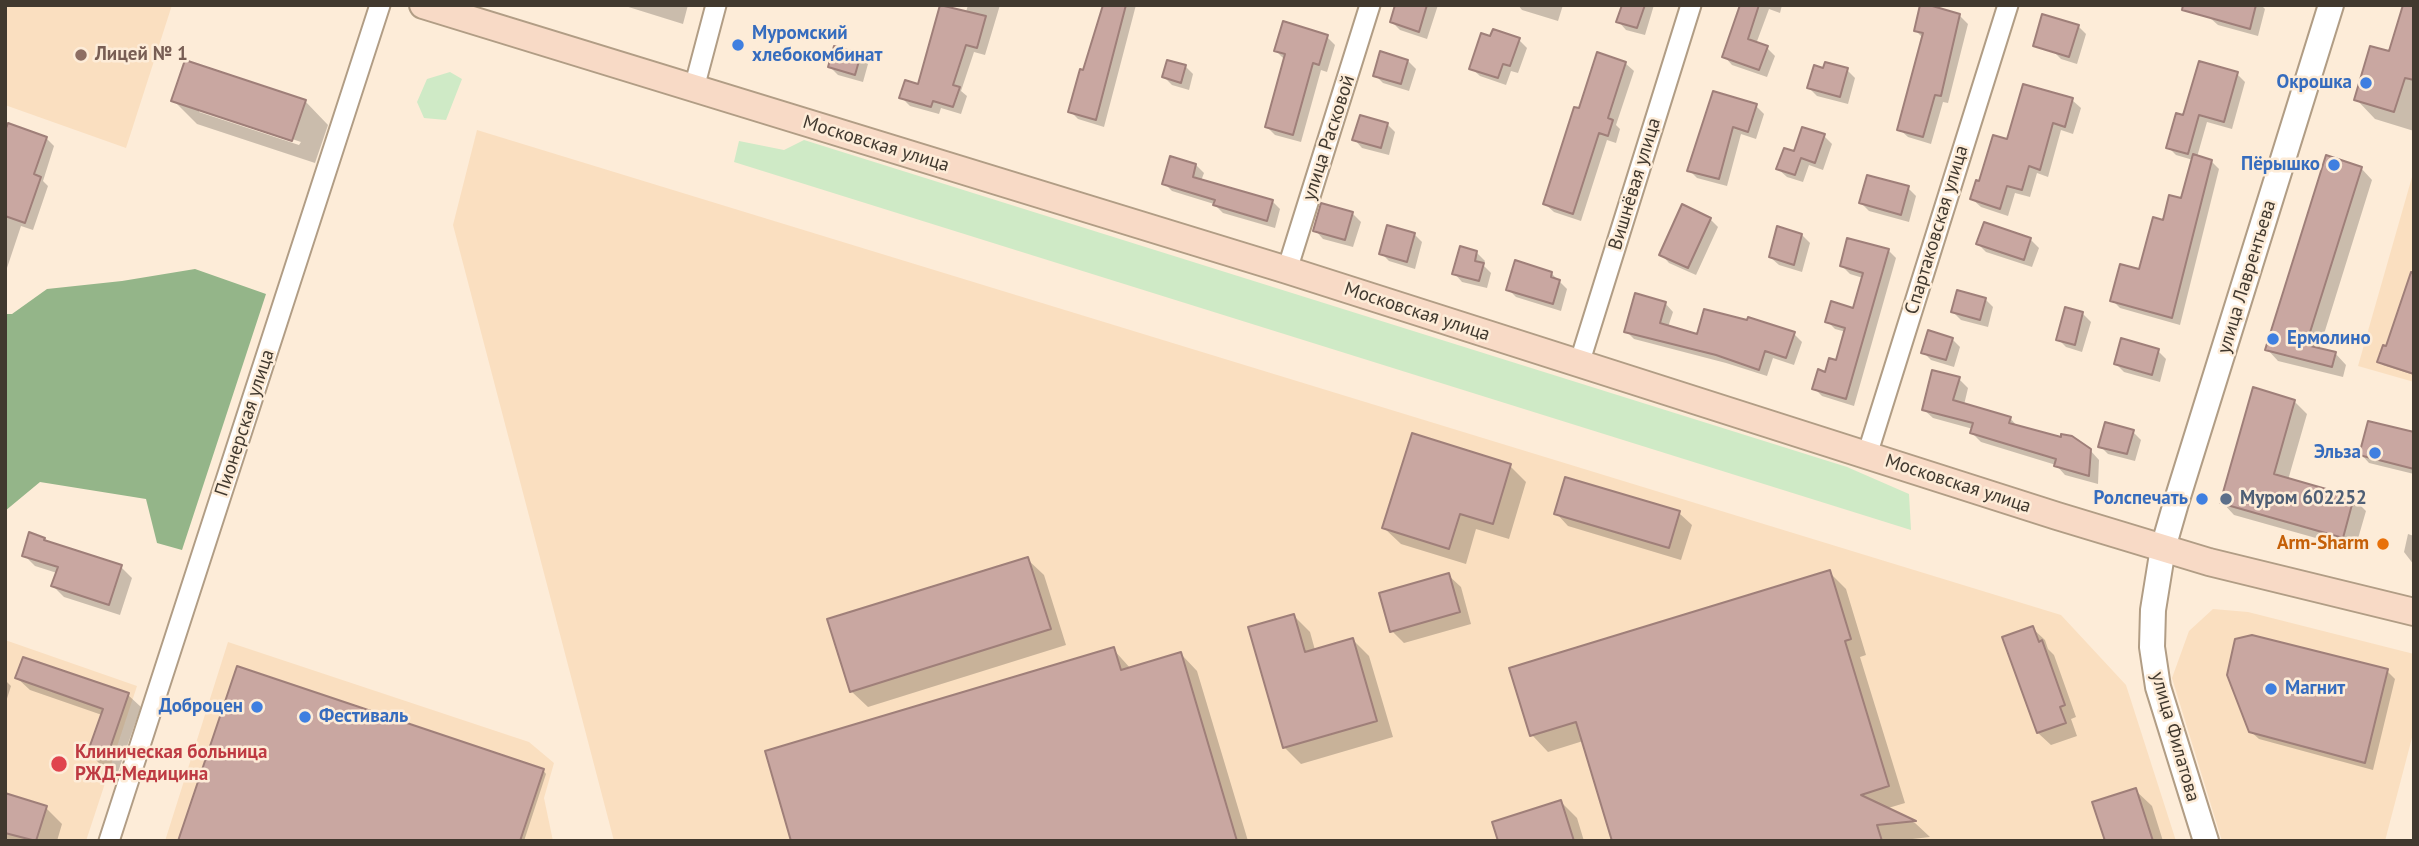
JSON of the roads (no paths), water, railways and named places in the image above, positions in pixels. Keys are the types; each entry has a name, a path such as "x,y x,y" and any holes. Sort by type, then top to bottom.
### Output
{"main road":[{"name":"Московская улица","path":"423,5 1287,270 2163,548 2414,612"}],"street":[{"name":"Пионерская улица","path":"110,841 380,5"},
{"path":"694,88 716,5"},
{"name":"улица Расковой","path":"1287,270 1370,5"},
{"name":"Вишнёвая улица","path":"1579,364 1691,5"},
{"name":"Спартаковская улица","path":"1867,455 2008,5"},
{"name":"улица Лаврентьева","path":"2163,548 2332,5"},
{"name":"улица Филатова","path":"2163,548 2153,610 2152,647 2158,687 2206,841"}],"place":[{"name":"Муромский хлебокомбинат","path":"738,45"},
{"name":"Лицей № 1","path":"81,55"},
{"name":"Окрошка","path":"2366,83"},
{"name":"Пёрышко","path":"2334,165"},
{"name":"Ермолино","path":"2273,339"},
{"name":"Эльза","path":"2375,453"},
{"name":"Ролспечать","path":"2202,499"},
{"name":"Муром 602252","path":"2226,499"},
{"name":"Arm-Sharm","path":"2383,544"},
{"name":"Магнит","path":"2271,689"},
{"name":"Доброцен","path":"257,707"},
{"name":"Фестиваль","path":"305,717"},
{"name":"Клиническая больница РЖД-Медицина","path":"59,764"}]}
